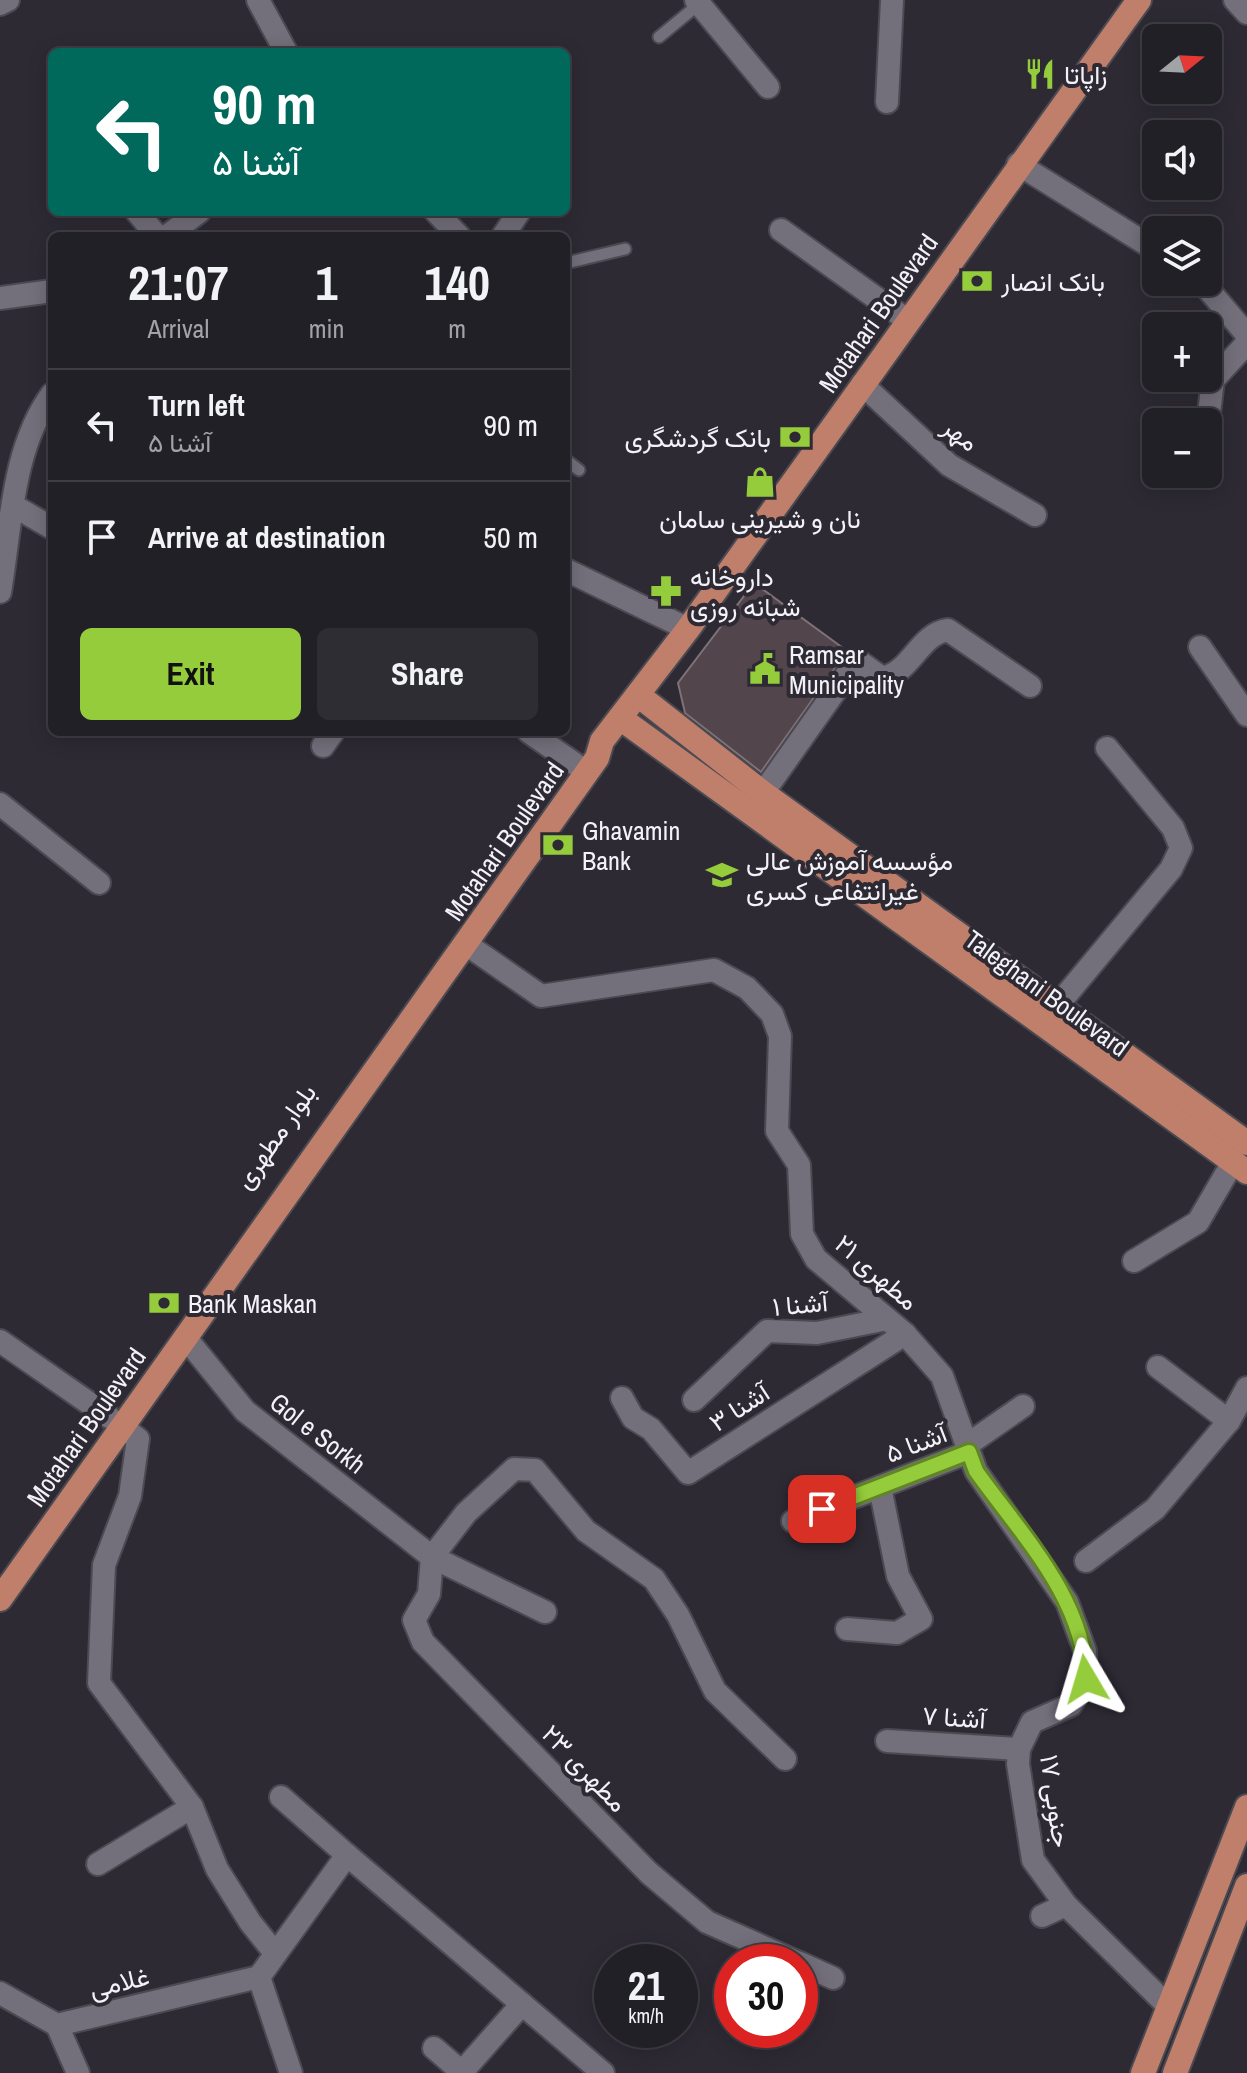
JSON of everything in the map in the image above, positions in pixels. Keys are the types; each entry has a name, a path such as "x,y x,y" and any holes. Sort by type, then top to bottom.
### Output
{"main road":[{"name":"Motahari Boulevard","path":"0,1599 115,1421 185,1337 466,944 541,823 597,758 602,741 688,629 1018,164 1139,0"},
{"name":"Taleghani Boulevard","path":"638,695 763,793 1057,1006 1242,1159"},
{"name":"Taleghani Boulevard","path":"620,718 1177,1107"},
{"name":"بلوار مطهری","path":"0,1569 115,1421 541,823 575,764 589,748 602,741"},
{"path":"1143,2073 1247,1807"},
{"path":"1175,2073 1247,1886"}],"street":[{"path":"0,4 8,0"},
{"path":"258,0 284,48"},
{"path":"887,102 892,0"},
{"path":"1235,0 1247,13"},
{"path":"698,2 768,87"},
{"path":"1018,164 1142,241"},
{"path":"140,216 154,232"},
{"path":"172,232 194,216"},
{"path":"440,216 455,232"},
{"path":"781,230 907,320"},
{"path":"0,298 48,292"},
{"path":"1214,296 1247,335"},
{"path":"1210,408 1213,380 1247,343"},
{"name":"مهر","path":"862,384 949,465 1035,515"},
{"path":"0,592 24,451 40,410 48,399"},
{"path":"14,506 48,526"},
{"path":"570,572 688,629"},
{"path":"763,793 857,660 882,678 896,676 936,632 948,630 1030,686"},
{"path":"1200,647 1247,715"},
{"path":"535,736 575,764"},
{"path":"1057,1006 1171,869 1181,848 1173,828 1107,748"},
{"path":"0,804 99,883"},
{"name":"مطهری ۲۱","path":"466,944 541,996 714,970 747,988 772,1014 780,1036 777,1131 799,1165 802,1234 816,1259 905,1334 942,1376 970,1456"},
{"path":"1134,1261 1198,1222 1242,1159"},
{"name":"آشنا ۱","path":"694,1400 767,1331 817,1333 887,1319"},
{"name":"آشنا ۳","path":"622,1398 633,1418 651,1429 688,1473 905,1334"},
{"name":"Gol e Sorkh","path":"185,1337 245,1411 432,1557 545,1612"},
{"path":"0,1341 138,1439 130,1496 104,1565 99,1683 192,1807 217,1869 250,1922 274,1952"},
{"path":"1158,1367 1229,1421"},
{"path":"1086,1561 1155,1509 1229,1421 1247,1388"},
{"name":"آشنا ۵","path":"793,1521 970,1456 1023,1406"},
{"name":"جنوبی ۱۷","path":"970,1456 1067,1602 1085,1651 1086,1679 1071,1705 1032,1722 1019,1749 1024,1816 1033,1860 1066,1905 1169,2007"},
{"path":"432,1557 466,1513 514,1469 535,1470 586,1531 654,1579 678,1615 715,1691 785,1759"},
{"path":"847,1629 897,1633 921,1619 898,1576 880,1487"},
{"name":"مطهری ۲۳","path":"432,1557 429,1594 414,1620 423,1642 649,1873 707,1922 756,1944"},
{"name":"آشنا ۷","path":"887,1741 1019,1749"},
{"path":"281,1797 603,2073"},
{"path":"98,1864 192,1807"},
{"path":"291,2073 259,1977 274,1952 347,1855"},
{"path":"1042,1916 1066,1905"},
{"name":"مطهری ۲۳","path":"818,1972 833,1978"},
{"name":"غلامی","path":"57,2025 259,1977"},
{"path":"0,1993 57,2025 78,2073"},
{"path":"434,2048 462,2072 522,2004"}],"lane":[{"path":"659,37 698,2"},
{"path":"570,262 625,249"},
{"path":"570,463 579,470"}],"building":[{"name":"Ramsar Municipality","path":"754,583 847,651 761,772 685,713 678,683"}],"place":[{"name":"زاپاتا","path":"1040,74"},
{"name":"بانک انصار","path":"977,281"},
{"name":"بانک گردشگری","path":"795,437"},
{"name":"نان و شیرینی سامان","path":"760,482"},
{"name":"داروخانه شبانه روزی","path":"666,591"},
{"name":"Ramsar Municipality","path":"765,669"},
{"name":"Ghavamin Bank","path":"558,845"},
{"name":"مؤسسه آموزش عالی غیرانتفاعی کسری","path":"722,875"},
{"name":"Bank Maskan","path":"164,1303"}],"route":[{"path":"822,1509 969,1452 976,1471 1067,1602 1085,1651 1086,1679"}]}
